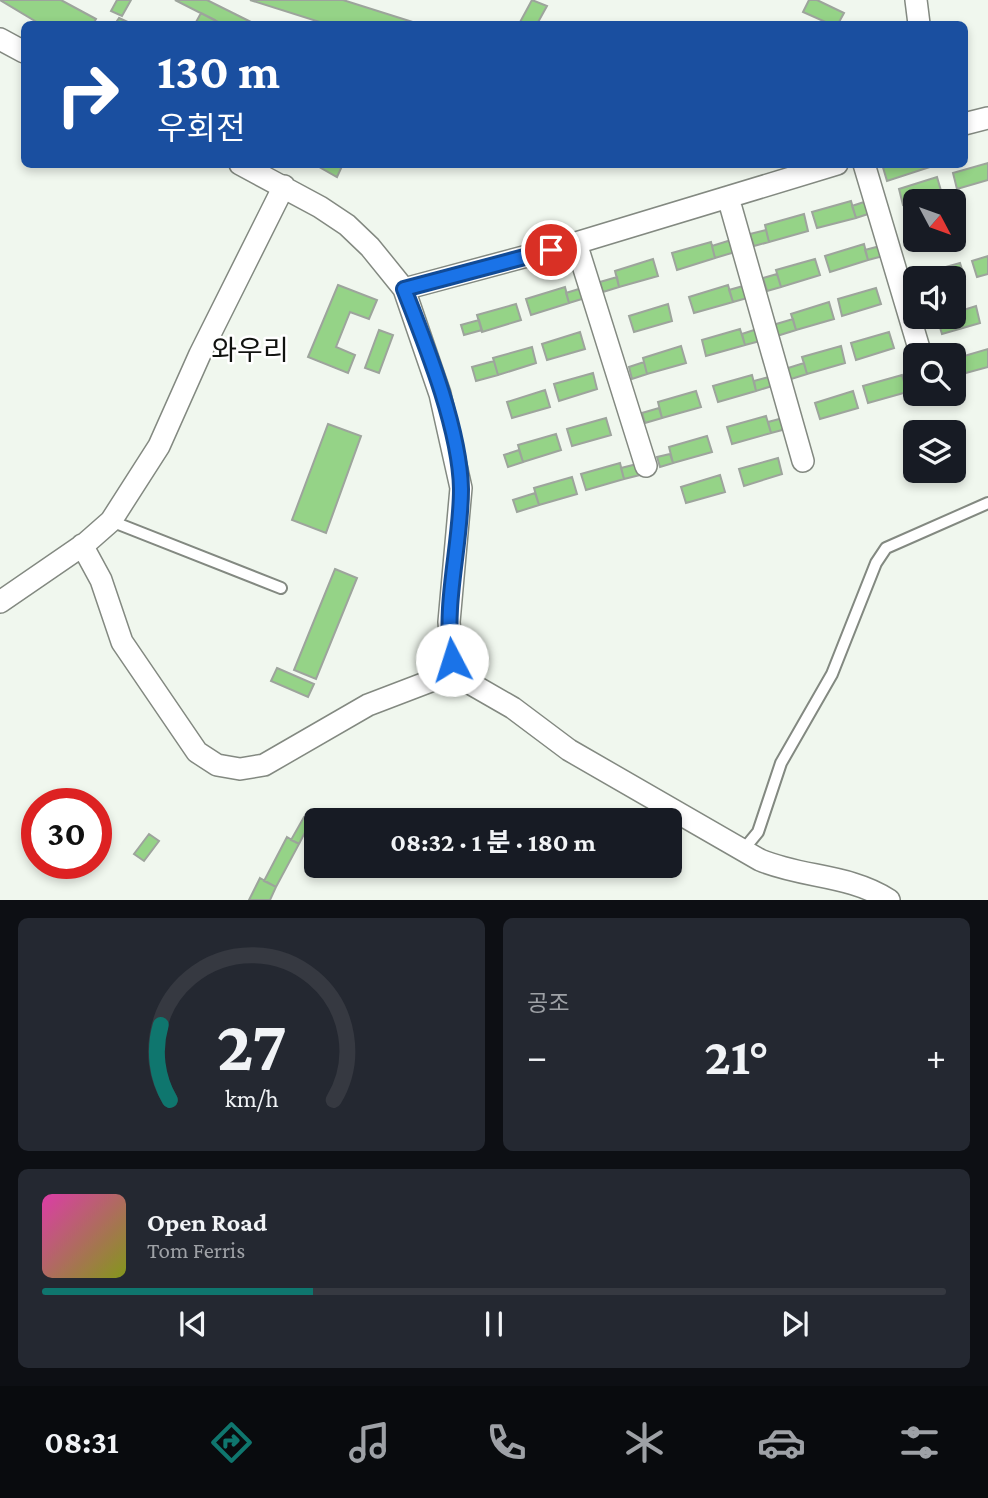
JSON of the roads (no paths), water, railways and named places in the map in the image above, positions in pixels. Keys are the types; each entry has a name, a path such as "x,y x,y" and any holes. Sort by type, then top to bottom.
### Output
{"street":[{"path":"916,0 919,21"},
{"path":"0,39 21,50"},
{"path":"968,123 988,118"},
{"path":"248,168 347,225 370,247 404,289 440,394 461,488 449,622 452,660 457,671 466,681 513,708 569,750 771,865 853,881 889,900"},
{"path":"404,289 576,243 824,168"},
{"path":"865,168 917,343"},
{"path":"0,601 82,545 111,521 159,446 200,354 284,187"},
{"path":"728,197 803,461"},
{"path":"576,243 646,466"},
{"path":"82,545 101,580 122,642 197,752 217,765 240,769 264,765 368,705 457,671"}],"lane":[{"path":"744,849 758,832 781,763 832,674 876,563 886,548 988,503"},
{"path":"974,510 988,515"},
{"path":"111,521 281,588"}],"district":[{"name":"와우리","path":"250,350"}]}
